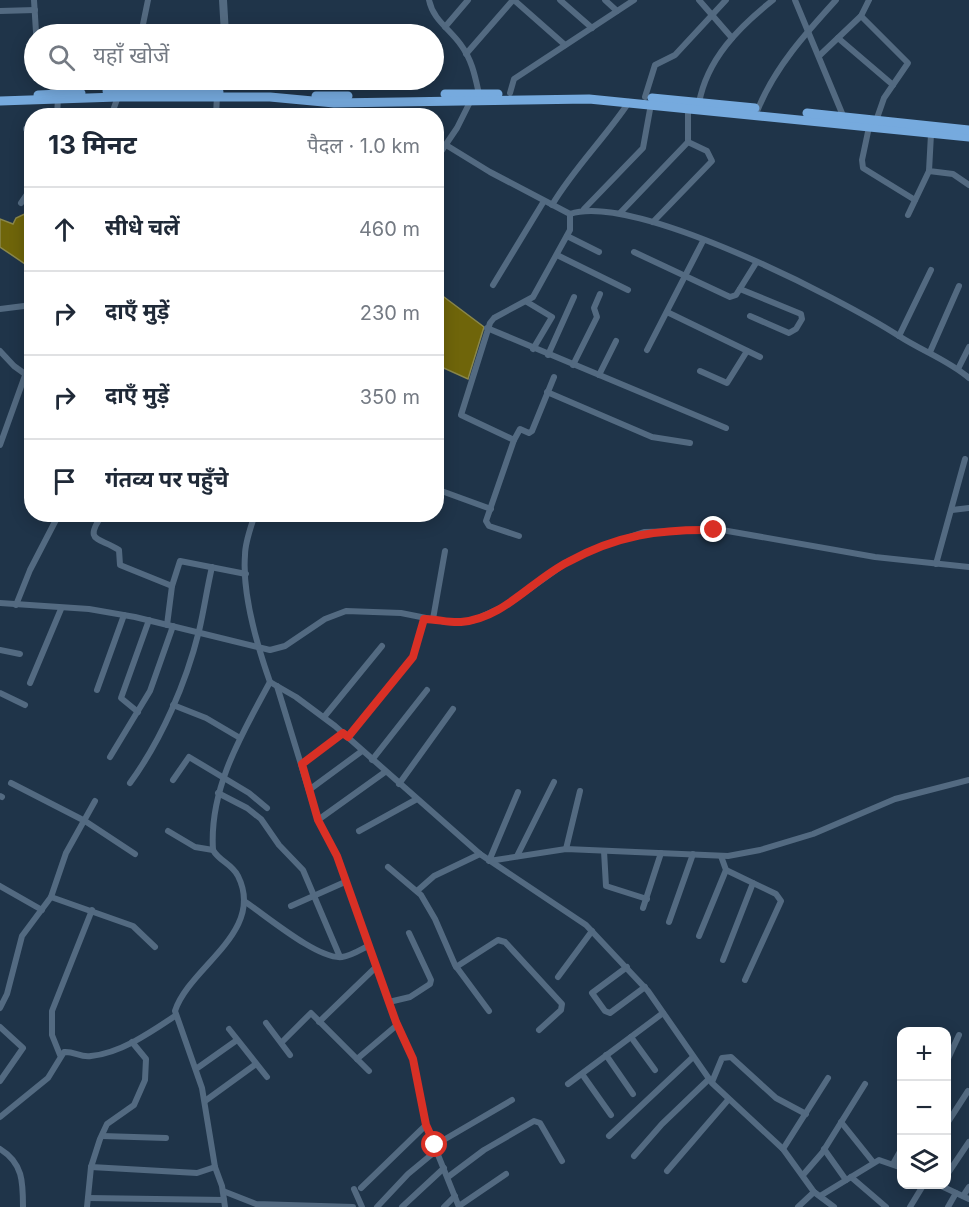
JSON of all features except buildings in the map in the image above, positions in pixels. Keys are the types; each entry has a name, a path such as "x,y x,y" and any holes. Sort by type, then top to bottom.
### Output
{"highway":[{"path":"0,101 118,94 217,95 264,91 341,96 648,100 688,108 845,120"},
{"path":"474,96 558,92 699,103 969,137"},
{"path":"0,96 58,97"},
{"path":"873,124 969,130"}],"street":[{"path":"34,0 36,24"},
{"path":"143,24 148,0"},
{"path":"223,0 224,24"},
{"path":"429,0 432,13 442,24"},
{"path":"444,148 474,96 472,63 445,27 468,0"},
{"path":"466,54 514,0 565,45"},
{"path":"560,0 592,28"},
{"path":"605,0 617,11"},
{"path":"510,93 514,79 634,0"},
{"path":"699,0 732,38"},
{"path":"584,209 643,148 652,69 675,55 726,0"},
{"path":"699,103 707,75 732,38 773,0"},
{"path":"795,0 845,120"},
{"path":"758,109 768,85 808,31 836,0"},
{"path":"819,56 861,16 869,0"},
{"path":"0,11 35,10"},
{"path":"861,16 908,61 908,65 884,98 873,124 863,168 915,200"},
{"path":"838,38 892,85"},
{"path":"114,108 120,90"},
{"path":"216,108 218,90"},
{"path":"57,108 58,97"},
{"path":"552,205 566,182 613,125 629,101"},
{"path":"620,213 688,142 688,108"},
{"path":"908,215 929,171 931,134"},
{"path":"653,222 712,160 707,151 688,142"},
{"path":"446,145 570,214 584,209 620,213 653,222 817,288 880,322 969,378"},
{"path":"929,171 953,174 969,185"},
{"path":"21,203 24,199"},
{"path":"493,285 544,201"},
{"path":"514,440 461,415 487,328 494,318 527,302 542,283 570,230 570,214"},
{"path":"567,236 599,252"},
{"path":"647,350 703,241"},
{"path":"634,252 730,297 740,289 756,263"},
{"path":"557,255 628,290"},
{"path":"899,336 931,270"},
{"path":"930,352 959,286"},
{"path":"740,289 801,314 802,319 796,330 789,333 750,316"},
{"path":"573,365 597,317 593,310 600,294"},
{"path":"548,355 574,297"},
{"path":"527,302 562,323"},
{"path":"0,309 24,307"},
{"path":"667,312 760,357"},
{"path":"533,349 552,317"},
{"path":"487,328 726,428"},
{"path":"599,375 616,341"},
{"path":"958,369 969,347"},
{"path":"0,351 24,374 0,445"},
{"path":"700,371 727,383 747,351"},
{"path":"519,536 487,524 514,440 520,429 529,433 532,431 554,377"},
{"path":"547,392 652,437 690,443"},
{"path":"936,564 965,459"},
{"path":"444,492 491,509"},
{"path":"952,510 969,508"},
{"path":"16,605 30,570 54,522"},
{"path":"97,522 93,536 96,540 119,550 120,565 172,586"},
{"path":"253,522 244,554 247,598 258,647 270,682 324,717 489,861 592,931 645,987 710,1081 783,1149 817,1194 834,1207"},
{"path":"0,603 61,609 89,609 124,615 270,650 285,646 326,619 346,611 401,613 424,619 459,623 472,621 507,605 567,562 594,549 644,532 722,530 936,564 969,567"},
{"path":"433,619 445,551"},
{"path":"110,757 150,691 170,626 172,586 180,561 246,574"},
{"path":"130,783 148,756 173,705 199,633 212,567"},
{"path":"30,683 61,609"},
{"path":"97,690 124,615"},
{"path":"302,764 345,735 413,657 424,619"},
{"path":"138,712 121,699 149,620"},
{"path":"324,717 382,646"},
{"path":"0,650 20,654"},
{"path":"213,850 218,793 240,738 270,682"},
{"path":"277,686 318,820 337,856 388,1002 413,1059 426,1125 459,1207 506,1174"},
{"path":"372,759 427,690"},
{"path":"0,693 25,705"},
{"path":"173,705 206,718 240,738"},
{"path":"399,784 453,709"},
{"path":"309,790 362,751"},
{"path":"173,780 189,757 199,761 267,808"},
{"path":"318,820 385,772"},
{"path":"489,861 566,849 721,856 770,847 813,834 895,799 969,780"},
{"path":"517,856 554,782"},
{"path":"11,783 85,820 135,854"},
{"path":"566,849 580,791"},
{"path":"489,861 519,792"},
{"path":"218,793 248,808 261,819 279,845 303,870 340,957"},
{"path":"359,831 417,799"},
{"path":"0,1008 3,992 22,936 51,897 66,853 95,801"},
{"path":"88,1198 150,1204 225,1204 215,1167 205,1101 196,1069 175,1016 176,1008 188,984 219,955 229,940 244,901 239,878 229,864 213,850 195,847 168,831"},
{"path":"604,851 606,886 647,899"},
{"path":"643,908 661,853"},
{"path":"417,891 434,876 480,854"},
{"path":"669,922 693,854"},
{"path":"699,936 726,870 721,856"},
{"path":"388,867 417,891 435,919 456,967 489,1011"},
{"path":"726,870 776,894 782,902 745,980"},
{"path":"291,906 345,882"},
{"path":"723,960 753,883"},
{"path":"0,886 42,910"},
{"path":"51,897 137,928 154,947"},
{"path":"244,901 286,932 326,953 340,957 368,946"},
{"path":"60,1055 52,1035 52,1011 92,910"},
{"path":"558,977 592,931"},
{"path":"388,1002 410,997 430,984 431,980 409,933"},
{"path":"456,967 498,940 505,942 562,1004 561,1010 539,1030"},
{"path":"319,1022 376,967"},
{"path":"627,967 592,993 605,1011 610,1013 645,987"},
{"path":"568,1084 663,1013"},
{"path":"282,1042 309,1014 369,1071"},
{"path":"0,1117 48,1078 60,1055 69,1052 82,1057 91,1056 132,1042 175,1016"},
{"path":"266,1023 290,1055"},
{"path":"357,1059 397,1025"},
{"path":"0,1027 23,1048 0,1081"},
{"path":"229,1029 267,1077"},
{"path":"951,1053 959,1035"},
{"path":"631,1037 655,1070"},
{"path":"196,1069 237,1040"},
{"path":"87,1207 91,1167 107,1124 134,1105 145,1080 146,1059 132,1042"},
{"path":"606,1055 633,1094"},
{"path":"634,1156 662,1124 710,1081 722,1058 731,1057 776,1098 806,1114"},
{"path":"609,1136 692,1058"},
{"path":"205,1101 256,1064"},
{"path":"582,1074 611,1115"},
{"path":"783,1149 828,1078"},
{"path":"804,1175 824,1149 865,1084"},
{"path":"951,1117 968,1091"},
{"path":"377,1207 436,1148 512,1100"},
{"path":"667,1171 728,1100"},
{"path":"448,1177 484,1150 534,1121 540,1123 562,1161"},
{"path":"841,1122 873,1162"},
{"path":"362,1207 357,1188 426,1125"},
{"path":"102,1136 166,1138"},
{"path":"951,1169 969,1142"},
{"path":"0,1149 10,1155 23,1174 23,1207"},
{"path":"824,1149 849,1179 886,1207"},
{"path":"893,1164 897,1157"},
{"path":"798,1207 817,1194 849,1179 873,1162 881,1160 897,1166"},
{"path":"91,1167 197,1173 215,1167"},
{"path":"402,1207 444,1168"},
{"path":"948,1189 966,1198 969,1187"},
{"path":"910,1207 921,1189"},
{"path":"223,1191 249,1205 353,1207"},
{"path":"948,1207 956,1193"},
{"path":"444,1207 455,1196"}],"shaded area":[{"path":"24,214 24,263 0,247 0,219 13,224 16,218"},
{"path":"444,297 484,327 468,379 444,368"}],"route":[{"path":"435,1145 426,1125 413,1059 396,1022 337,856 318,820 302,764 343,733 348,737 413,657 424,619 459,623 472,621 507,605 532,584 567,562 627,537 644,532 714,530"}]}
